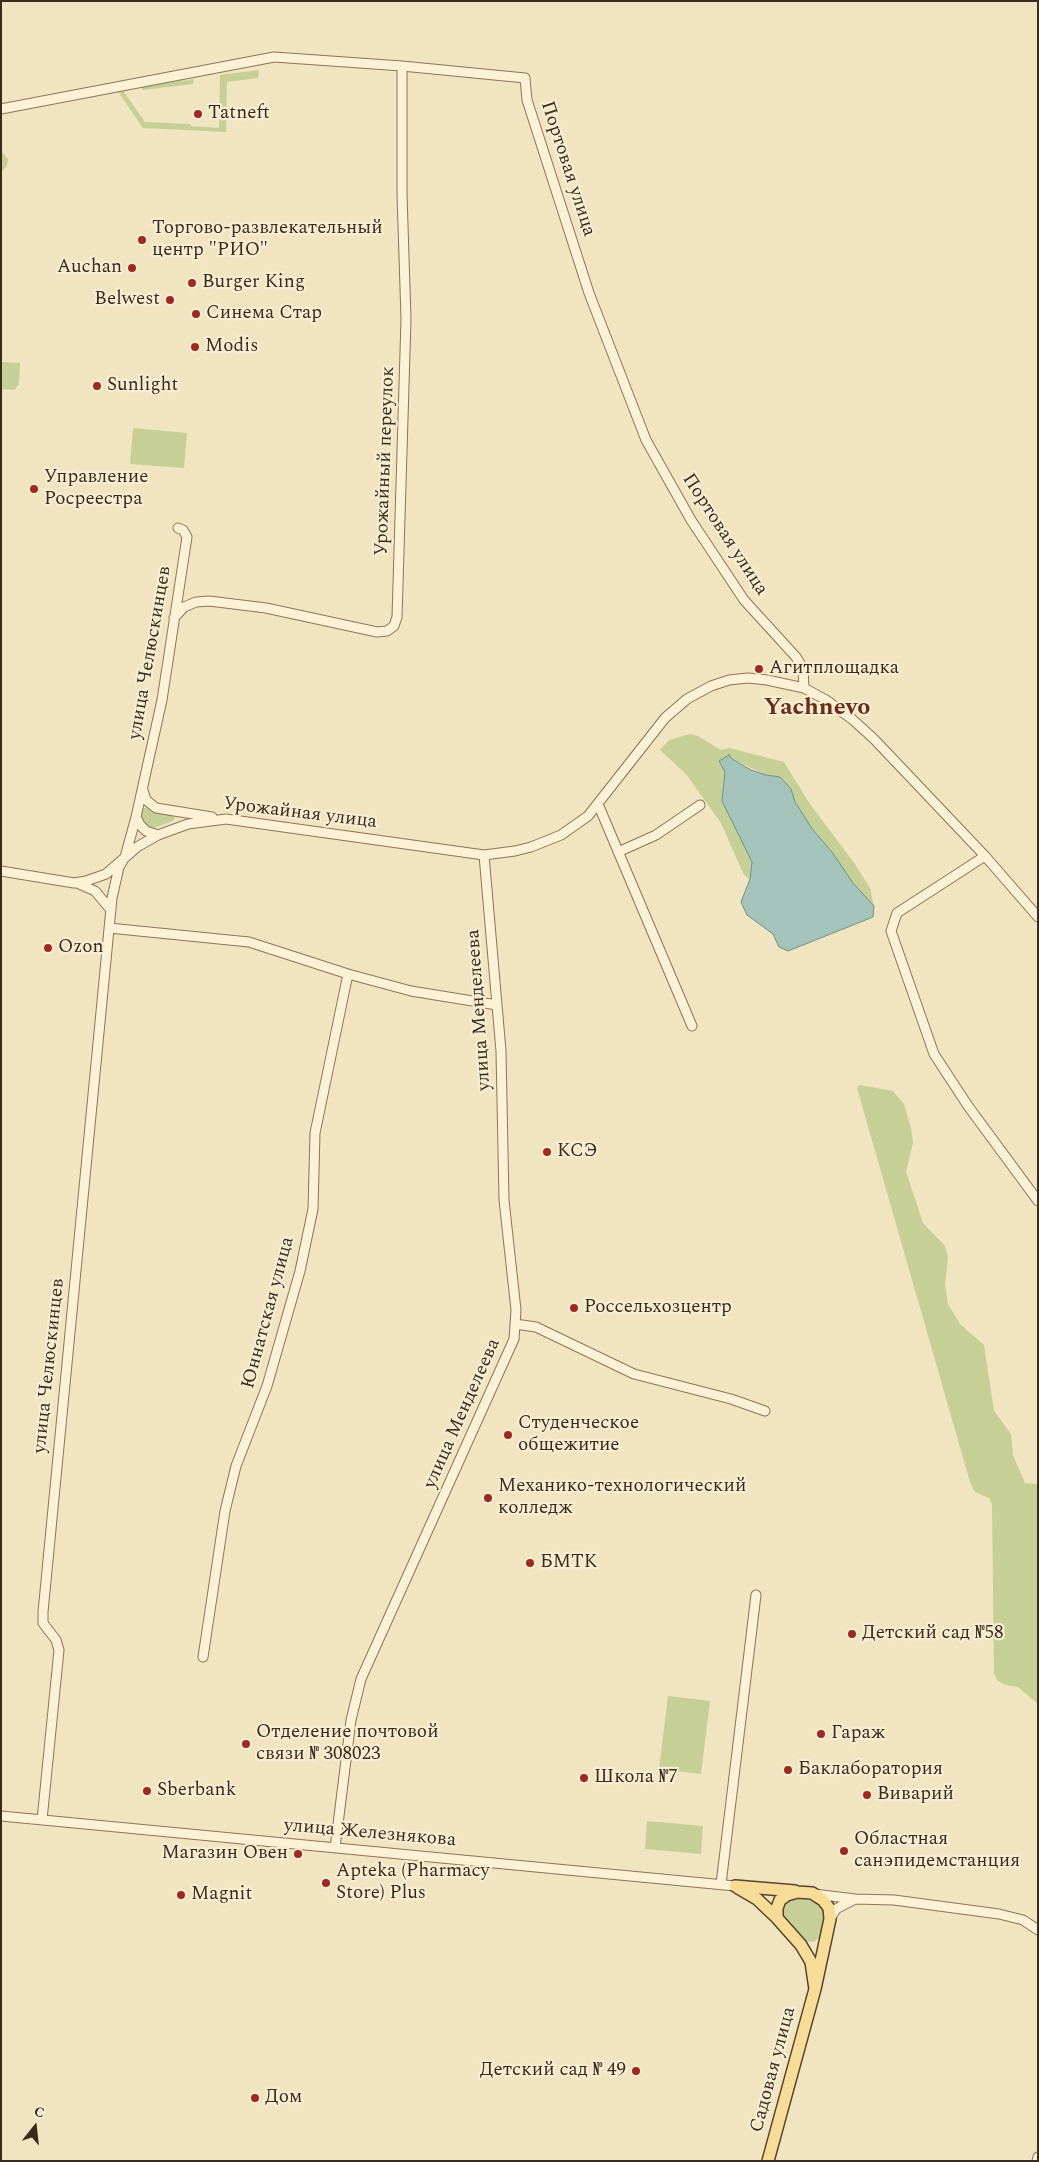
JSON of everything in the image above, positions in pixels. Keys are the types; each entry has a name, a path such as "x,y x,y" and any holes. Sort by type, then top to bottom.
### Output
{"main road":[{"name":"улица Железнякова","path":"734,1886 797,1892"},
{"name":"улица Железнякова","path":"734,1886 757,1899 777,1918"},
{"path":"801,1944 814,1946 821,1944 827,1937 830,1919 829,1908 823,1900 812,1893 797,1892 787,1895 780,1900 777,1908 777,1918 801,1944 812,1962 814,1989"},
{"name":"Садовая улица","path":"768,2161 827,1937"}],"street":[{"path":"1,109 274,57 402,66"},
{"name":"Портовая улица","path":"402,66 525,78 527,100 590,293 646,440 692,520 744,600 796,657 803,668 804,688"},
{"name":"Урожайный переулок","path":"174,618 184,607 196,602 209,601 266,608 377,632 387,631 394,626 397,618 406,338 402,194 402,66"},
{"name":"улица Челюскинцев","path":"42,1820 59,1650 56,1640 43,1624 42,1612 112,898 119,867 125,857 136,817 162,700 187,536 183,530 178,528"},
{"name":"Урожайная улица","path":"1,871 74,883 97,878 106,874 125,857 158,834 188,824 226,819 484,855 515,852 546,842 588,816 665,718 687,699 711,686 739,679 767,680 804,688"},
{"path":"804,688 826,700 874,738 985,856 1038,917"},
{"path":"143,787 146,800 156,808 226,819"},
{"path":"598,804 692,1026"},
{"path":"618,852 656,835 700,805"},
{"path":"136,817 146,831 158,834"},
{"name":"улица Менделеева","path":"335,1848 351,1720 361,1679 514,1339 514,1284 504,1200 501,1061 484,855"},
{"path":"985,856 897,913 891,931 934,1054 968,1106 1038,1201"},
{"path":"97,878 107,884 112,898"},
{"path":"74,883 95,891 111,910"},
{"path":"109,928 249,942 348,974 410,991 497,1005"},
{"name":"Юннатская улица","path":"203,1657 224,1511 236,1466 267,1386 300,1271 313,1209 315,1141 318,1117 348,974"},
{"path":"515,1324 536,1327 634,1374 704,1392 765,1411"},
{"path":"721,1884 756,1595"},
{"name":"улица Железнякова","path":"1,1816 734,1886"},
{"path":"812,1893 855,1899 894,1900 999,1914 1023,1920 1038,1930"},
{"path":"830,1919 836,1909 855,1899"}],"green space":[{"path":"259,70 258,78 227,82 226,132 143,128 117,90 122,89 145,122 190,124 191,126 219,128 220,75"},
{"path":"194,79 193,84 143,90 140,87"},
{"path":"1,151 8,159 7,166 1,172"},
{"path":"1,362 20,363 19,384 14,390 1,389"},
{"path":"133,428 187,433 184,468 130,464"},
{"path":"690,734 698,736 721,750 729,748 784,762 810,804 855,864 870,888 874,906 853,883 832,852 813,830 795,802 791,789 780,777 766,775 732,759 725,772 722,801 752,862 750,879 744,875 721,823 686,774 660,750 669,740"},
{"path":"147,807 172,814 175,818 173,821 151,829 140,818 143,809"},
{"path":"859,1085 893,1091 904,1104 913,1143 906,1172 923,1223 945,1246 948,1257 945,1284 948,1304 960,1324 984,1345 994,1411 1011,1434 1013,1455 1025,1483 1038,1484 1038,1704 1018,1687 1005,1685 997,1680 994,1673 992,1504 989,1498 975,1492 970,1482 857,1088"},
{"path":"668,1696 710,1701 701,1774 659,1769"},
{"path":"647,1821 703,1826 701,1854 645,1849"},
{"path":"798,1897 810,1898 820,1904 824,1910 825,1919 822,1936 813,1942 805,1941 782,1916 784,1904 789,1899"}],"water":[{"path":"729,755 732,759 751,770 780,777 791,789 795,802 813,830 832,852 853,883 874,906 873,917 788,951 779,947 773,934 747,915 741,902 750,879 752,862 722,801 725,772 719,761"}],"place":[{"name":"Tatneft","path":"198,114"},
{"name":"Торгово-развлекательный центр \"РИО\"","path":"142,240"},
{"name":"Auchan","path":"132,268"},
{"name":"Burger King","path":"192,283"},
{"name":"Belwest","path":"170,300"},
{"name":"Синема Стар","path":"196,314"},
{"name":"Modis","path":"195,347"},
{"name":"Sunlight","path":"97,386"},
{"name":"Управление Росреестра","path":"34,489"},
{"name":"Агитплощадка","path":"759,669"},
{"name":"Ozon","path":"48,948"},
{"name":"КСЭ","path":"547,1152"},
{"name":"Россельхозцентр","path":"574,1308"},
{"name":"Студенческое общежитие","path":"508,1435"},
{"name":"Механико-технологический колледж","path":"488,1498"},
{"name":"БМТК","path":"530,1563"},
{"name":"Детский сад №58","path":"852,1634"},
{"name":"Гараж","path":"821,1734"},
{"name":"Отделение почтовой связи № 308023","path":"246,1744"},
{"name":"Баклаборатория","path":"788,1770"},
{"name":"Школа №7","path":"584,1778"},
{"name":"Sberbank","path":"147,1791"},
{"name":"Виварий","path":"867,1795"},
{"name":"Областная санэпидемстанция","path":"844,1851"},
{"name":"Магазин Овен","path":"298,1854"},
{"name":"Apteka (Pharmacy Store) Plus","path":"326,1883"},
{"name":"Magnit","path":"181,1895"},
{"name":"Детский сад № 49","path":"636,2071"},
{"name":"Дом","path":"255,2098"}],"district":[{"name":"Yachnevo","path":"817,709"}]}
